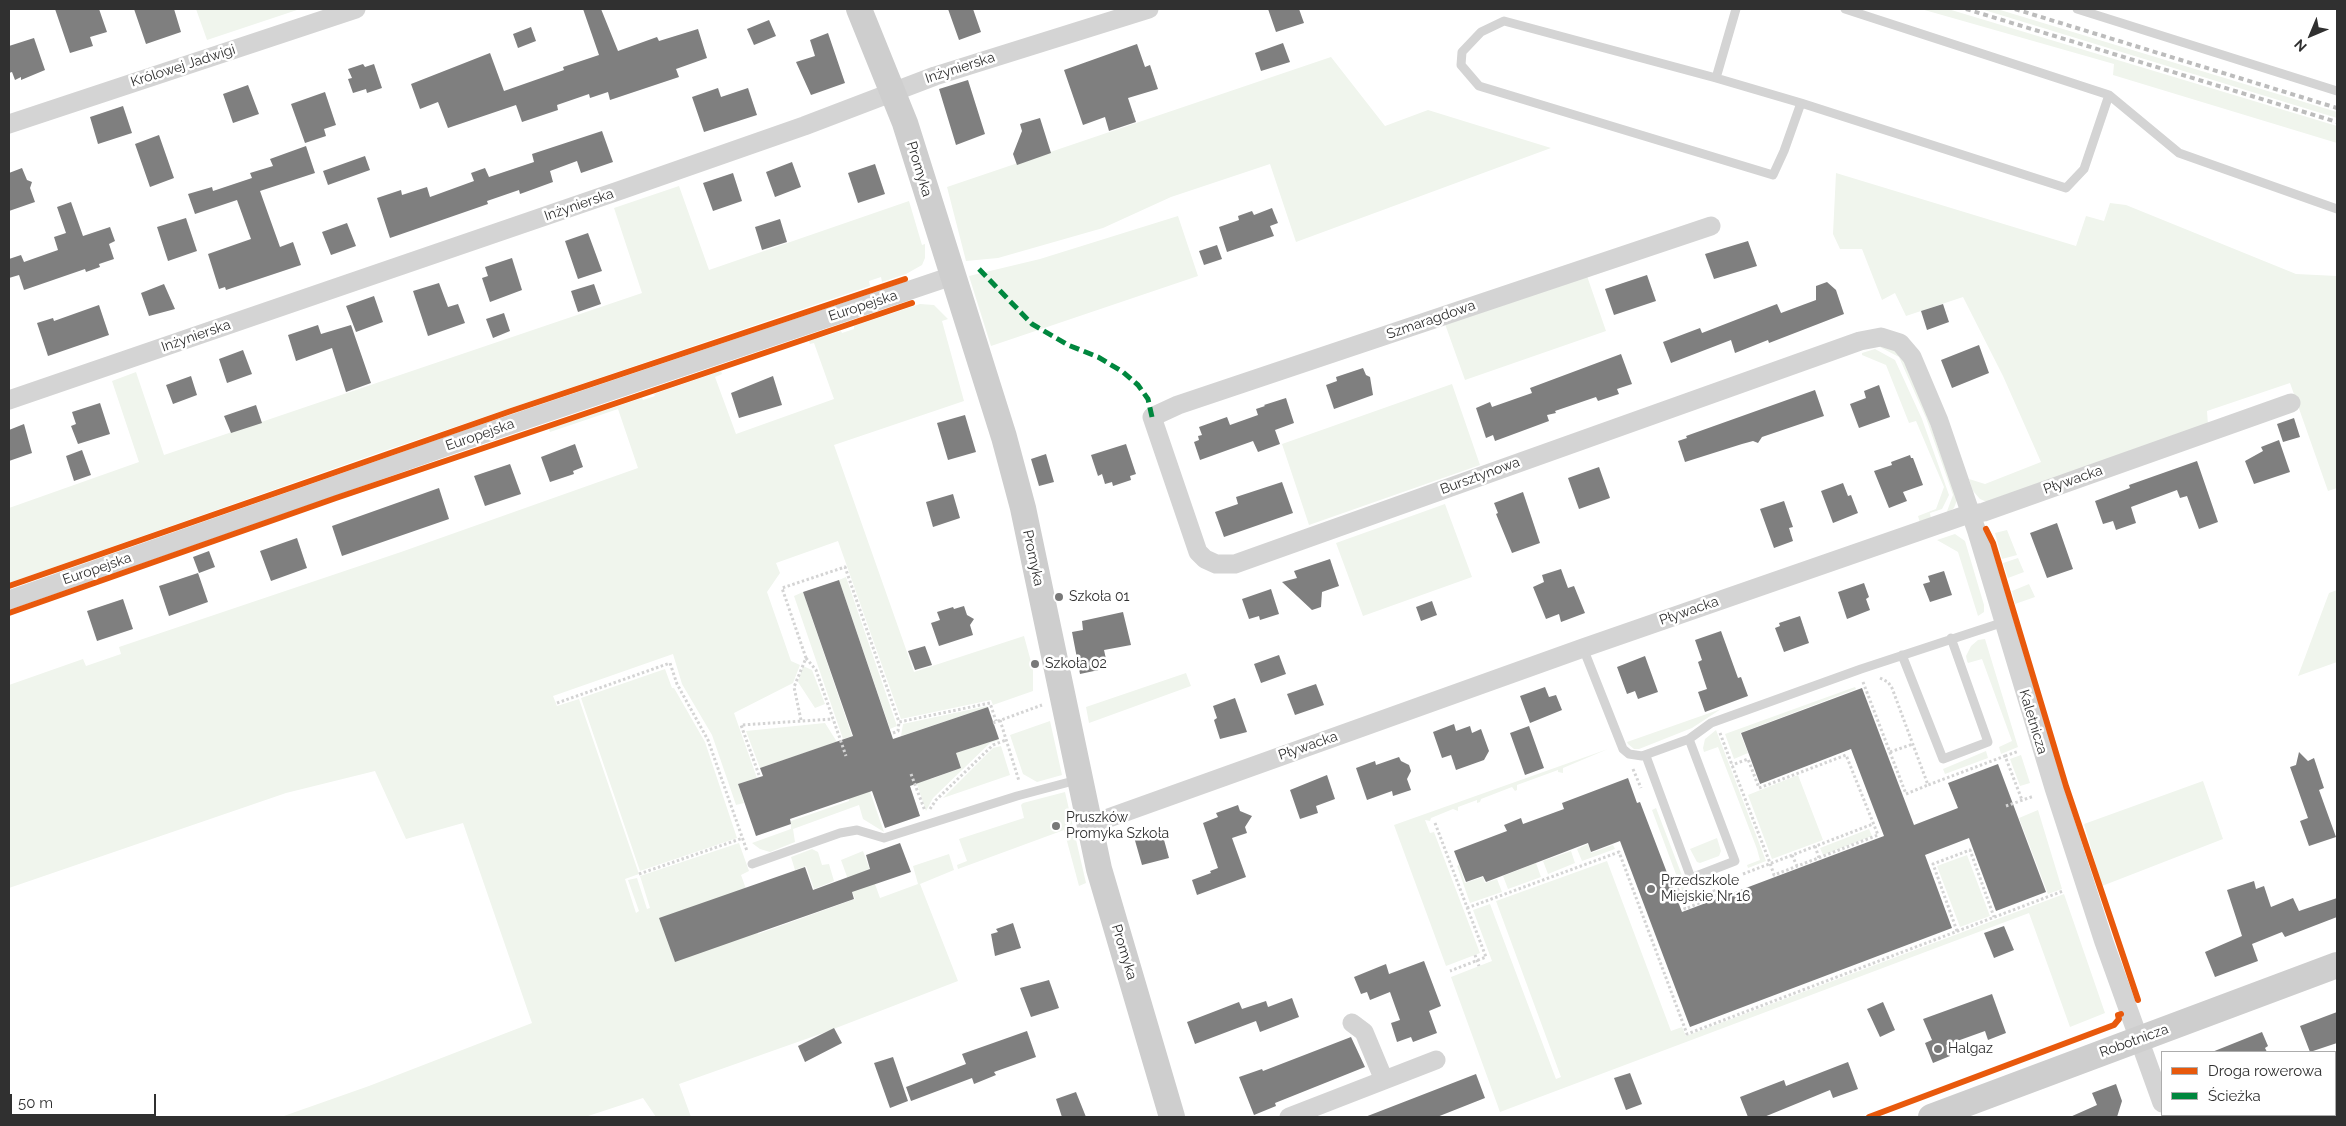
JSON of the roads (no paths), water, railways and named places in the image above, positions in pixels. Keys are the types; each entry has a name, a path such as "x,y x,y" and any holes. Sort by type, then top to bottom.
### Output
{"street":[{"name":"Królowej Jadwigi","path":"9,124 356,9"},
{"name":"Promyka","path":"859,9 894,91 1004,437 1023,508 1099,869 1172,1117"},
{"name":"Inżynierska","path":"9,400 804,126 1093,17 1149,9"},
{"name":"Szmaragdowa","path":"1152,417 1187,402 1711,226"},
{"name":"Europejska","path":"9,600 468,439 952,276"},
{"name":"Bursztynowa","path":"1152,417 1198,552 1205,559 1216,564 1226,565 1235,564 1860,341 1881,337 1900,343"},
{"name":"Kaletnicza","path":"1900,343 1912,356 1940,421 1971,514 2054,788 2138,1040 2161,1100"},
{"name":"Pływacka","path":"1089,825 1583,648 1971,514 1984,512 2291,403"},
{"name":"Robotnicza","path":"1931,1117 2337,965"},
{"path":"1352,1023 1364,1032 1384,1080"},
{"path":"1289,1117 1436,1060"}],"lane":[{"path":"1716,78 1736,9"},
{"path":"1845,9 2110,95 2180,153 2337,209"},
{"path":"2077,9 2337,90"},
{"path":"1801,103 1784,151 1773,175 1479,86 1461,65 1462,52 1481,32 1504,21 1801,103 2066,188 2084,169 2110,95"},
{"path":"1583,648 1623,749 1633,756 1646,756 1689,739 1711,723 1951,638 2004,622"},
{"path":"1902,655 1943,759 1988,742 1951,638"},
{"path":"1646,756 1691,878 1735,861 1689,739"},
{"path":"752,864 840,833 857,830 884,838 1023,794 1080,780"}],"railway":[{"path":"1966,9 2337,122"},
{"path":"2015,9 2337,108"}],"place":[{"name":"Szkoła 01","path":"1059,597"},
{"name":"Szkoła 02","path":"1035,664"},
{"name":"Pruszków Promyka Szkoła","path":"1056,826"},
{"name":"Przedszkole Miejskie Nr 16","path":"1651,889"},
{"name":"Halgaz","path":"1938,1049"}]}
